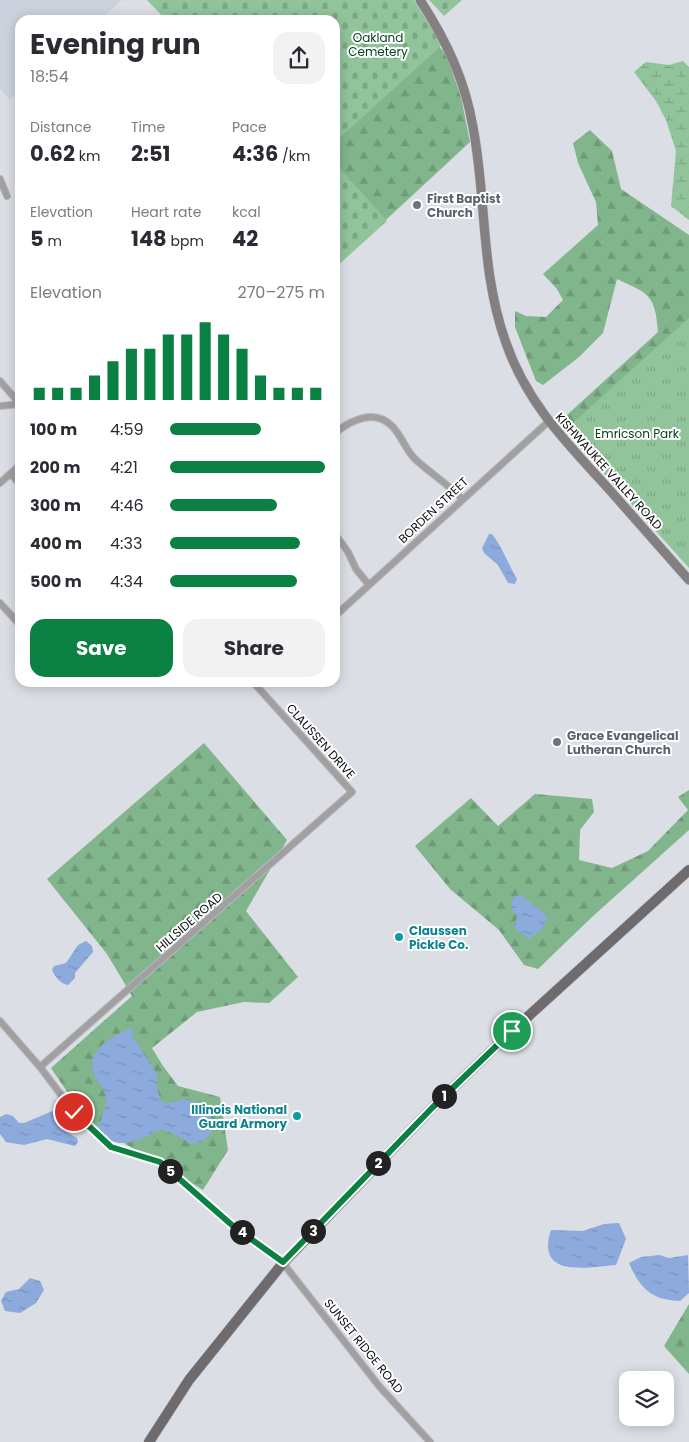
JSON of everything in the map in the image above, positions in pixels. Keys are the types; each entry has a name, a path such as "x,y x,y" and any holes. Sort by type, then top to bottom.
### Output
{"main road":[{"path":"149,1442 189,1380 283,1263 432,1108 512,1031 689,870"}],"street":[{"name":"KISHWAUKEE VALLEY ROAD","path":"420,0 445,41 459,71 467,98 474,128 487,272 497,316 518,374 548,422 689,580"},
{"path":"0,179 7,196"},
{"path":"0,381 15,398"},
{"path":"0,406 15,404"},
{"path":"340,429 353,420 371,417 383,420 393,427 418,462 462,499"},
{"name":"BORDEN STREET","path":"340,611 548,422"},
{"path":"0,483 15,470"},
{"path":"11,474 15,478"},
{"path":"340,541 356,569 369,585"},
{"path":"0,603 15,620"},
{"name":"CLAUSSEN DRIVE","path":"260,687 352,792"},
{"name":"HILLSIDE ROAD","path":"40,1067 352,792"},
{"name":"SUNSET RIDGE ROAD","path":"0,1021 40,1067 74,1112 111,1147 160,1162 233,1226 283,1263 379,1386 430,1442"}],"shaded area":[{"path":"0,0 122,0 106,15 15,15 15,96 10,100 0,89"}],"green space":[{"name":"Oakland Cemetery","path":"147,0 414,0 442,45 340,137 340,15 161,15"},
{"path":"429,0 462,0 444,16"},
{"path":"432,39 446,54 461,97 470,142 375,230 340,192 340,114"},
{"path":"683,61 689,67 689,220 671,206 676,151 666,120 656,101 634,72 646,62 669,65"},
{"path":"590,130 612,151 621,189 689,235 689,332 575,432 567,415 658,332 657,319 652,302 643,292 617,279 603,333 579,357 543,385 536,381 515,327 515,311 526,316 546,317 563,300 557,289 543,274 598,225 596,202 578,163 573,143"},
{"path":"340,169 387,221 340,263"},
{"name":"Emricson Park","path":"689,318 689,568 565,430"},
{"path":"204,743 287,840 246,911 298,977 269,1003 244,1002 197,1012 152,1048 178,1086 220,1097 228,1150 203,1190 87,1121 51,1068 132,996 107,954 47,879"},
{"path":"689,790 689,830 592,917 538,969 524,965 499,930 450,889 415,846 471,798 498,826 535,794 592,799 594,812 580,830 579,860 612,868 648,851 688,810 678,797"},
{"path":"689,1304 689,1374 664,1346"}],"water":[{"path":"489,534 492,534 502,550 517,579 515,584 508,583 498,565 484,553 482,548"},
{"path":"521,895 547,916 543,927 529,939 513,927 518,916 512,910 511,903 514,896"},
{"path":"86,941 92,946 93,952 75,973 75,978 68,985 58,980 52,970 54,966 66,963 78,945"},
{"path":"132,1027 133,1037 157,1074 157,1089 161,1101 169,1103 185,1099 202,1104 212,1119 212,1131 203,1142 191,1144 161,1129 135,1141 118,1143 103,1135 97,1127 101,1120 106,1096 94,1074 93,1058 103,1044 117,1034"},
{"path":"55,1110 62,1116 65,1131 77,1138 78,1142 75,1146 47,1139 24,1145 6,1142 0,1134 0,1117 6,1114 13,1116 19,1123 24,1123"},
{"path":"619,1223 626,1239 616,1265 567,1267 557,1263 550,1256 548,1246 551,1230 583,1231 604,1224"},
{"path":"659,1255 669,1258 688,1255 689,1293 680,1301 662,1298 648,1291 638,1280 629,1263 641,1257"},
{"path":"30,1278 40,1281 44,1290 36,1303 20,1313 5,1311 1,1301 6,1292 19,1289"}],"place":[{"name":"First Baptist Church","path":"417,205"},
{"name":"Grace Evangelical Lutheran Church","path":"557,742"},
{"name":"Claussen Pickle Co.","path":"399,937"},
{"name":"Illinois National Guard Armory","path":"297,1116"}],"route":[{"path":"74,1112 111,1147 160,1162 233,1226 283,1262 432,1108 512,1031"}]}
